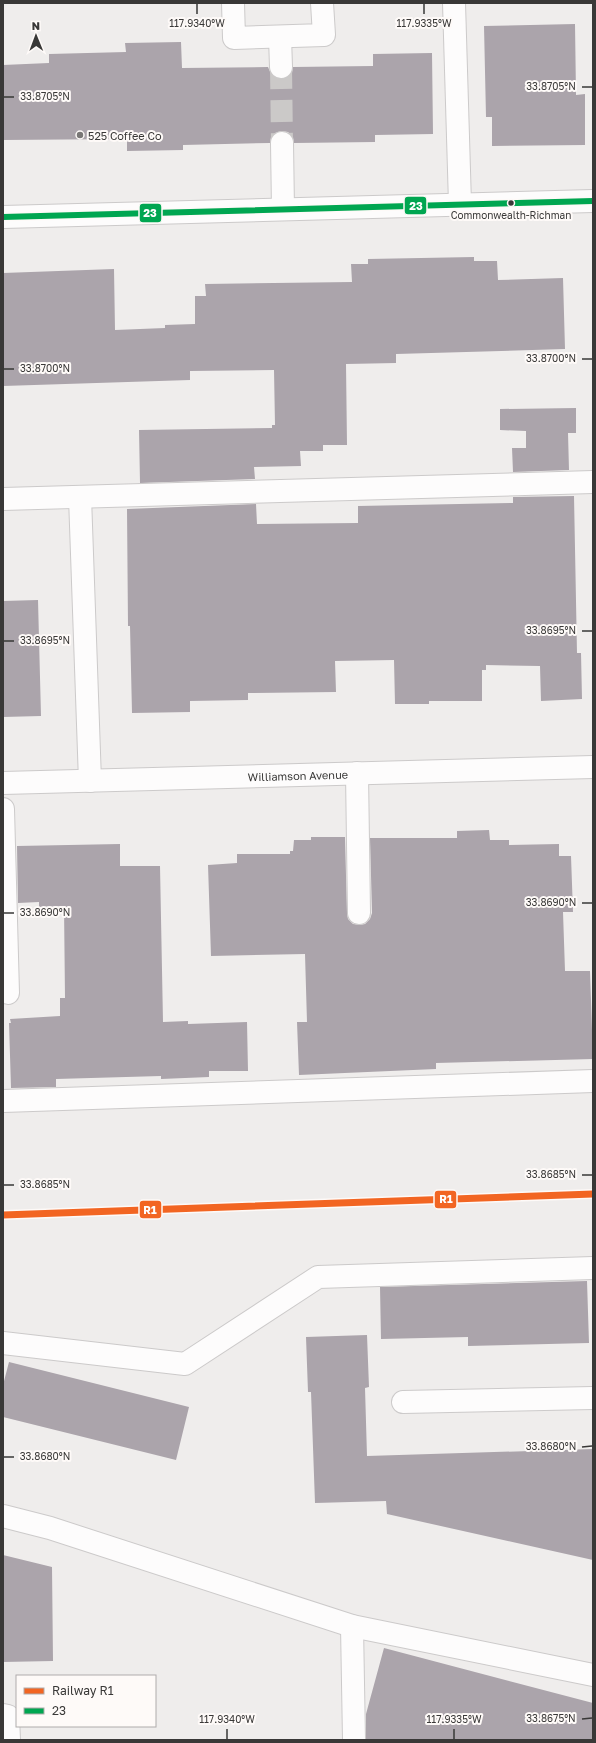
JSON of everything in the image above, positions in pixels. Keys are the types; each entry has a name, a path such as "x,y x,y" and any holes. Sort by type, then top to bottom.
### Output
{"main road":[{"path":"233,3 234,38 324,35 322,3"},
{"path":"454,3 460,204"},
{"path":"280,37 281,67"},
{"path":"282,143 283,209"},
{"path":"3,217 593,201"},
{"path":"3,499 593,482"},
{"path":"80,497 90,781"},
{"name":"Williamson Avenue","path":"3,783 593,767"},
{"path":"357,773 359,913"},
{"path":"3,809 8,993"},
{"path":"3,1101 593,1081"},
{"path":"3,1343 185,1364 318,1277 593,1268"},
{"path":"403,1402 593,1398"},
{"path":"3,1516 50,1528 352,1626 593,1675"},
{"path":"352,1626 354,1740"},
{"path":"3,1715 8,1716 9,1740"}],"building":[{"path":"575,24 576,95 585,94 585,145 492,146 492,117 486,117 484,26"},
{"path":"181,42 182,68 268,67 271,74 275,78 281,79 288,77 292,73 293,67 373,66 373,54 432,53 433,134 375,135 375,142 294,143 293,137 288,132 281,131 275,133 271,137 270,143 183,145 183,150 127,151 127,139 3,140 3,65 49,63 49,54 126,52 125,43"},
{"path":"474,257 474,261 497,261 498,280 563,278 565,349 396,354 396,363 346,364 347,445 323,445 323,451 300,451 301,466 254,467 255,479 140,483 139,430 272,428 272,425 275,425 274,370 190,371 190,380 3,386 3,273 114,269 115,330 165,328 165,325 195,324 195,296 206,296 205,284 352,282 351,264 368,264 368,259"},
{"path":"576,408 576,433 568,433 569,470 513,472 512,448 526,448 526,431 500,430 500,409"},
{"path":"574,496 577,653 581,653 582,699 541,701 540,666 486,665 486,670 482,670 482,701 429,701 429,704 395,704 394,660 335,661 336,692 248,693 248,700 190,701 190,712 132,713 130,626 128,626 127,509 256,504 257,524 358,523 358,506 513,503 513,497"},
{"path":"38,600 41,716 3,717 3,601"},
{"path":"489,830 490,840 509,840 509,845 559,844 559,856 571,856 573,912 563,912 565,971 590,971 593,1059 436,1063 436,1069 299,1075 297,1022 307,1022 305,954 211,956 208,865 237,863 237,854 290,854 290,851 293,851 294,840 311,840 311,837 345,837 347,914 348,919 353,924 360,925 365,924 370,919 372,913 370,838 457,838 457,831"},
{"path":"120,844 120,866 160,866 163,1022 188,1021 188,1024 247,1022 248,1071 209,1071 209,1077 161,1079 161,1076 56,1079 56,1087 11,1088 10,1019 60,1016 60,998 65,998 64,906 39,907 39,902 18,903 17,846"},
{"path":"587,1281 589,1343 468,1346 468,1337 381,1339 380,1287"},
{"path":"367,1335 369,1387 365,1388 367,1456 593,1449 593,1560 387,1514 386,1501 315,1503 311,1392 308,1392 306,1337"},
{"path":"9,1362 189,1407 176,1460 3,1417 3,1385"},
{"path":"3,1555 52,1567 53,1661 3,1662"},
{"path":"384,1648 593,1703 593,1740 366,1740 366,1714"}],"tunnel":[{"path":"281,67 282,143"}],"railway":[{"path":"3,1215 593,1194"}],"rail line":[{"name":"R1","path":"3,1215 593,1194"}],"transit line":[{"name":"23","path":"3,217 593,201"}],"place":[{"name":"525 Coffee Co","path":"80,135"},
{"name":"Commonwealth-Richman","path":"511,203"}]}
